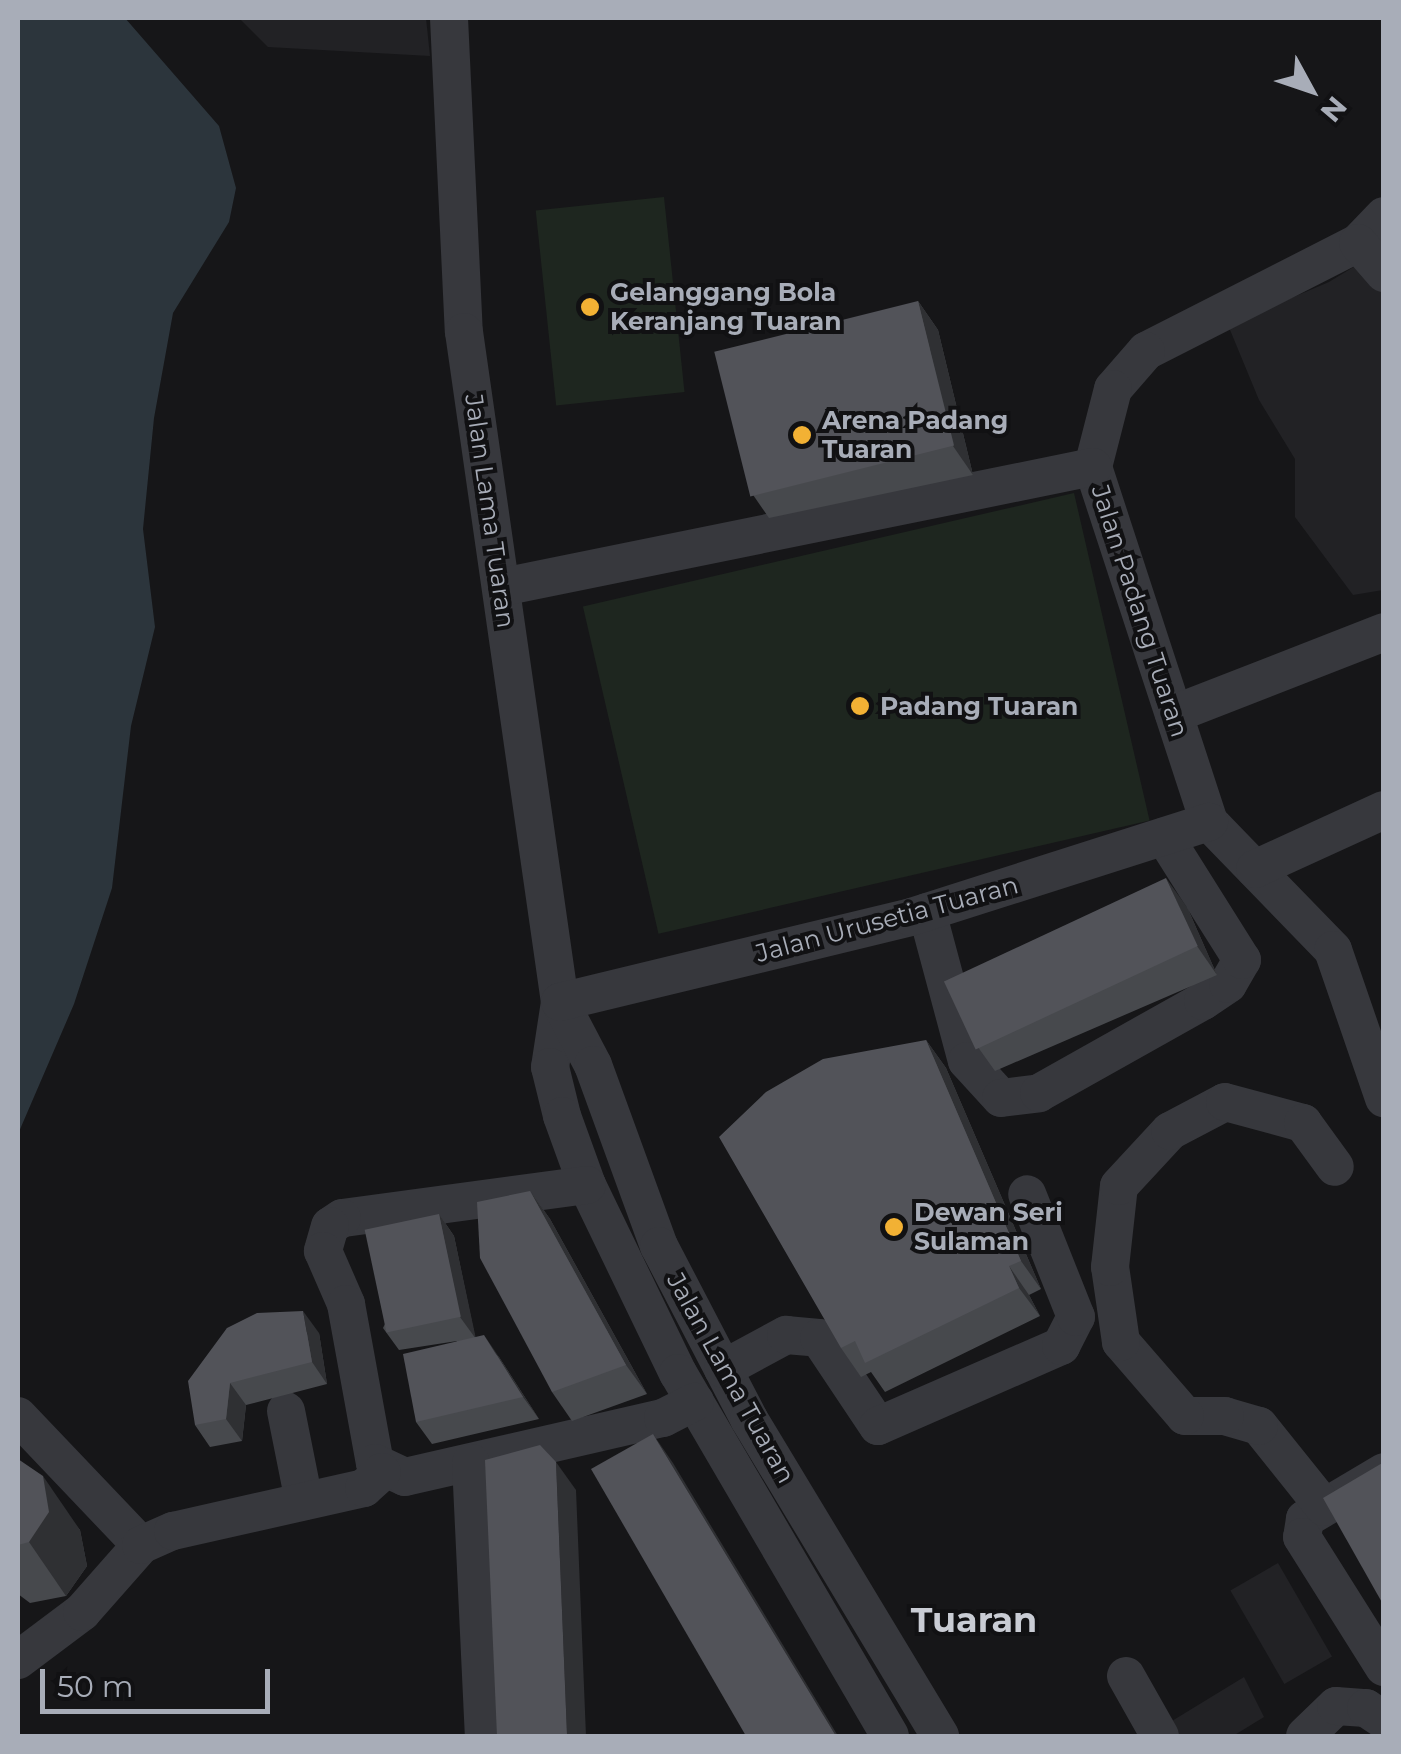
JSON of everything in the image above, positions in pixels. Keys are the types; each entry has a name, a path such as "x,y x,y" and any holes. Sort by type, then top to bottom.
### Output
{"street":[{"name":"Jalan Lama Tuaran","path":"450,18 464,332 560,1002 550,1068 587,1184 695,1402 890,1736"},
{"path":"1371,229 1384,273"},
{"name":"Jalan Padang Tuaran","path":"1371,229 1146,351 1113,389 1093,468 1209,822 1333,950 1384,1098"},
{"path":"502,587 1093,468"},
{"path":"1174,714 1384,632"},
{"path":"1254,868 1384,810"},
{"name":"Jalan Urusetia Tuaran","path":"560,1002 927,912 1209,822"},
{"path":"927,912 966,1061 1000,1098 1026,1098 1203,1001 1228,984 1242,960 1164,836"},
{"name":"Jalan Lama Tuaran","path":"560,1002 592,1065 659,1246 723,1369 940,1736"},
{"path":"1324,1507 1258,1426 1225,1416 1185,1416 1122,1342 1110,1267 1119,1186 1170,1132 1224,1102 1302,1124 1335,1167"},
{"path":"587,1184 342,1218 330,1226 323,1251 346,1304 371,1452 382,1472 405,1477 663,1418 695,1402"},
{"path":"723,1369 786,1335 819,1338 878,1426 1060,1346 1076,1317 1027,1194"},
{"path":"286,1412 304,1501"},
{"path":"18,1416 142,1545"},
{"path":"471,1462 484,1736"},
{"path":"18,1660 82,1612 142,1545 172,1531 364,1488 382,1472"},
{"path":"1384,1472 1305,1519 1302,1537 1384,1666"},
{"path":"1126,1676 1160,1736"},
{"path":"1305,1736 1336,1706 1366,1708 1382,1716"}],"shaded area":[{"path":"18,18 125,18 219,126 236,188 229,222 173,313 154,418 143,529 155,627 131,726 112,888 74,1004 18,1134"},
{"path":"239,18 426,18 430,56 268,47"},
{"path":"664,197 684,392 556,405 536,210"},
{"path":"1383,249 1383,590 1353,595 1295,517 1295,459 1259,400 1228,325 1329,282"},
{"name":"Padang Tuaran","path":"1074,493 1150,820 659,934 583,606"},
{"path":"1278,1563 1332,1657 1284,1684 1230,1590"},
{"path":"1244,1677 1264,1717 1233,1736 1175,1736 1167,1724"}],"building":[{"path":"918,301 954,446 750,496 714,352"},
{"path":"1166,878 1198,946 976,1050 944,982"},
{"name":"Dewan Seri Sulaman","path":"926,1040 1021,1261 1009,1266 1019,1288 865,1363 855,1341 841,1348 719,1137 766,1092 823,1059"},
{"path":"530,1191 626,1365 552,1392 480,1258 477,1202"},
{"path":"439,1214 461,1317 386,1333 365,1230"},
{"path":"303,1311 312,1362 230,1383 226,1419 195,1425 188,1381 227,1328 257,1313"},
{"path":"484,1335 523,1397 416,1422 403,1354"},
{"path":"653,1434 836,1736 746,1736 591,1469"},
{"path":"540,1445 556,1462 567,1734 497,1736 485,1460"},
{"path":"18,1459 43,1476 49,1512 29,1542 18,1545"},
{"path":"1384,1462 1384,1606 1323,1498"}],"place":[{"name":"Gelanggang Bola Keranjang Tuaran","path":"590,307"},
{"name":"Arena Padang Tuaran","path":"802,435"},
{"name":"Padang Tuaran","path":"860,706"},
{"name":"Dewan Seri Sulaman","path":"894,1227"}],"district":[{"name":"Tuaran","path":"974,1620"}]}
